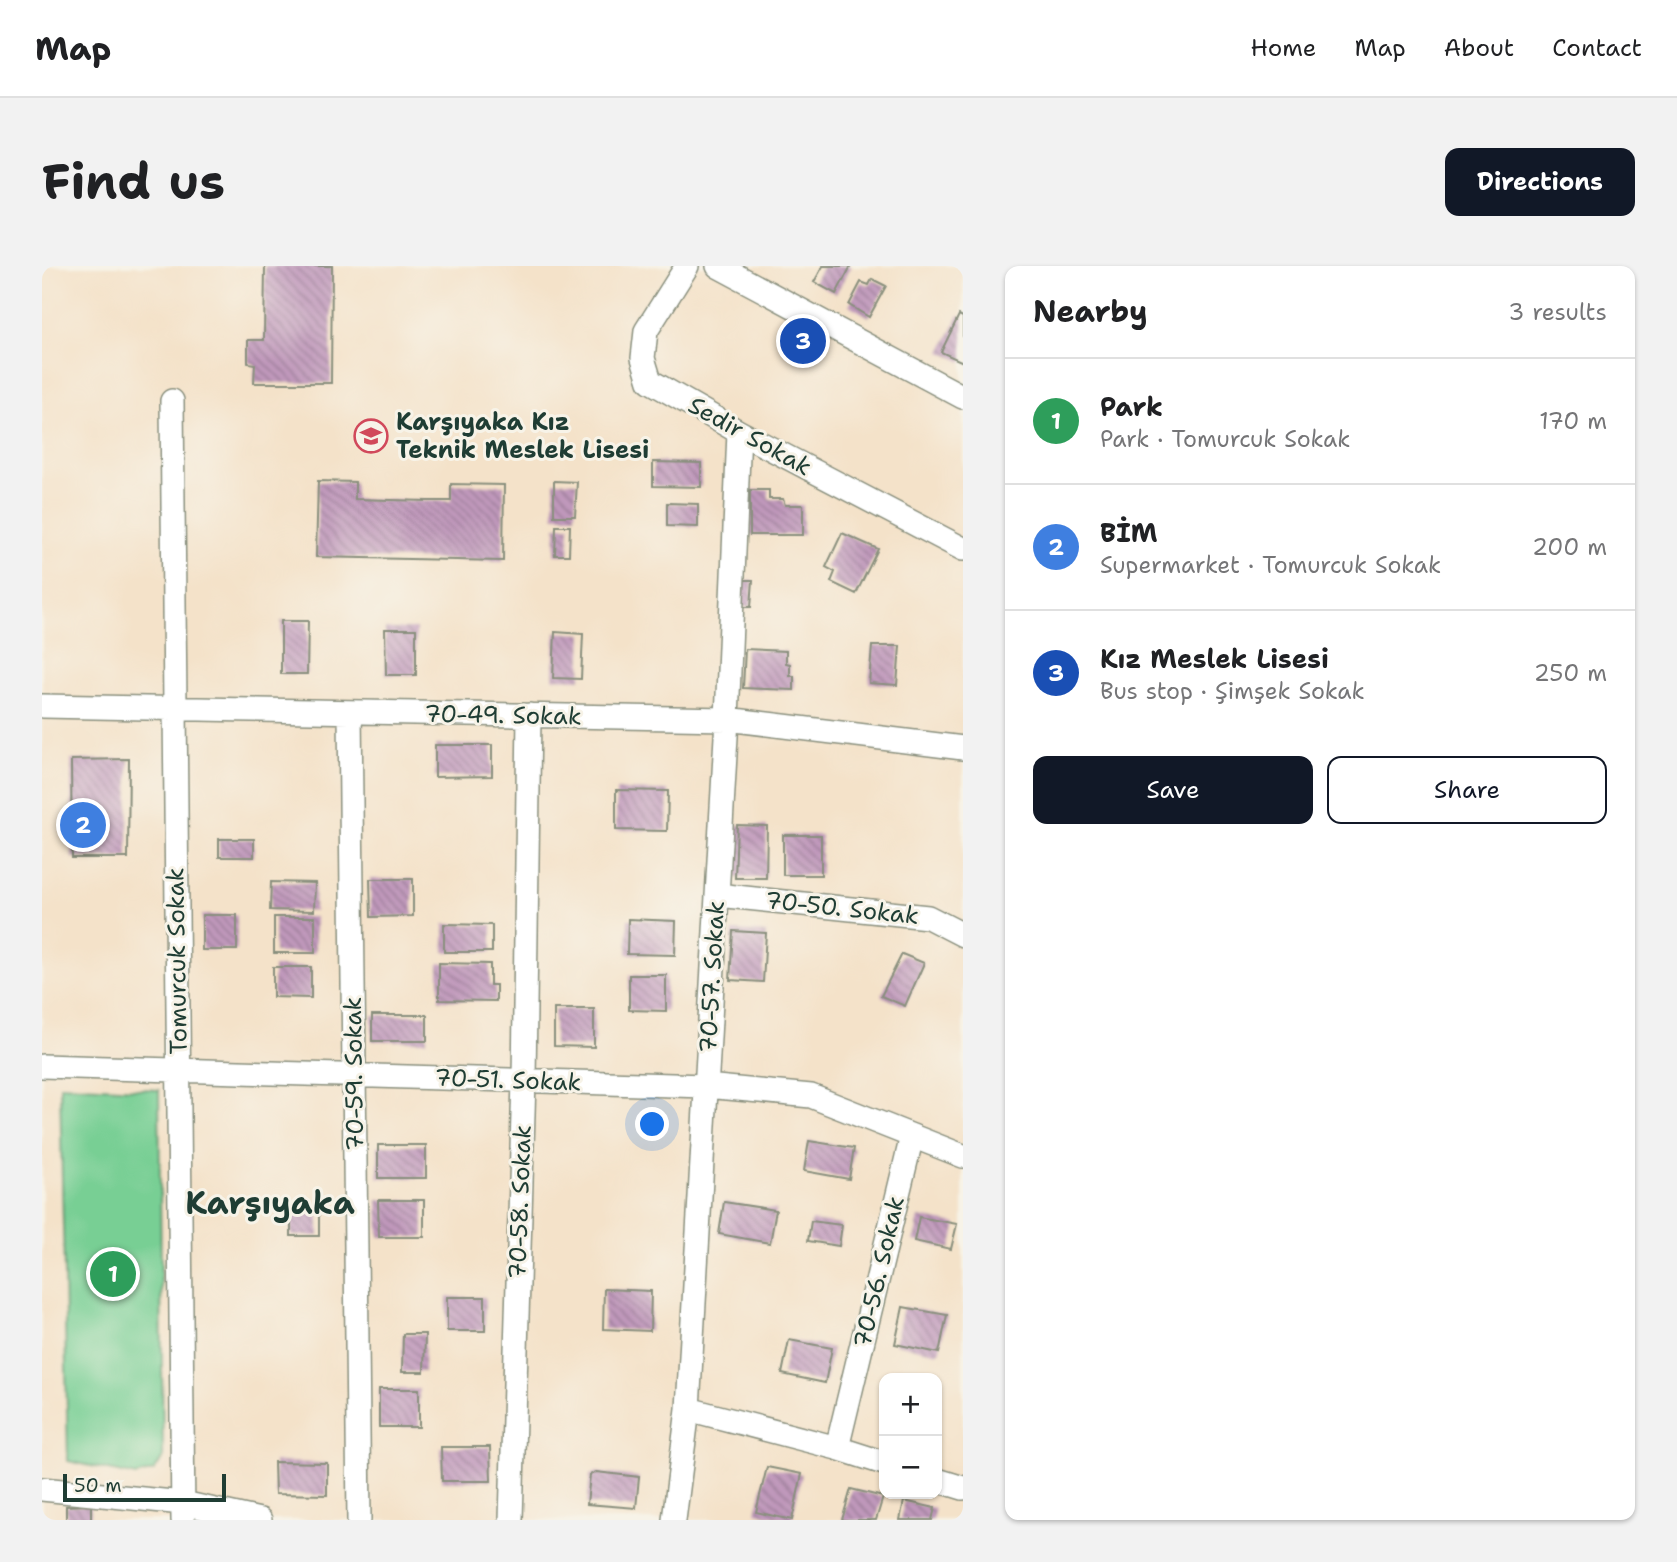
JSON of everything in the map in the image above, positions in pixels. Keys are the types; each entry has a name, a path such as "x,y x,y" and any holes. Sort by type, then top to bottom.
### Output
{"street":[{"name":"Sedir Sokak","path":"687,266 646,331 643,358 650,381 739,432 963,549"},
{"path":"718,266 963,397"},
{"name":"Tomurcuk Sokak","path":"172,401 183,1512"},
{"name":"70-57. Sokak","path":"674,1520 688,1409 727,719 739,432"},
{"name":"70-49. Sokak","path":"42,706 727,719 963,748"},
{"name":"70-59. Sokak","path":"350,712 359,1520"},
{"name":"70-58. Sokak","path":"511,1520 524,1080 529,715"},
{"name":"70-50. Sokak","path":"717,895 928,917 963,935"},
{"name":"70-51. Sokak","path":"42,1066 706,1086 811,1096 963,1156"},
{"name":"70-56. Sokak","path":"837,1448 912,1136"},
{"path":"688,1409 879,1461"},
{"path":"942,1482 963,1488"},
{"path":"42,1489 183,1512 260,1520"}],"green space":[{"path":"60,1085 159,1090 163,1458 154,1471 136,1476 68,1461"}],"building":[{"path":"265,266 332,266 331,383 254,383 255,364 248,363 248,340 264,340"},
{"path":"823,266 851,266 836,294 814,282"},
{"path":"872,279 886,286 869,317 849,305 861,282 869,285"},
{"path":"959,315 963,317 963,362 941,352"},
{"path":"653,462 701,463 701,487 653,486"},
{"path":"318,481 355,482 355,499 427,501 451,501 451,484 504,485 503,561 316,557"},
{"path":"554,481 577,482 575,516 554,516"},
{"path":"750,490 769,490 769,499 783,499 785,505 803,505 803,535 750,535"},
{"path":"667,503 698,504 698,527 667,526"},
{"path":"556,526 570,526 569,555 555,555"},
{"path":"842,533 878,549 856,594 831,582 835,572 826,567"},
{"path":"739,580 753,580 751,607 738,607"},
{"path":"281,621 308,621 307,674 281,674"},
{"path":"385,629 416,629 416,675 386,675"},
{"path":"555,632 583,634 581,679 553,678"},
{"path":"872,646 900,646 897,685 869,683"},
{"path":"745,649 786,651 790,676 794,676 794,690 743,688"},
{"path":"435,745 492,745 492,776 435,777"},
{"path":"129,759 128,858 72,858 71,760"},
{"path":"616,790 668,791 667,831 616,830"},
{"path":"737,825 767,826 766,878 735,878"},
{"path":"783,835 821,835 821,875 783,875"},
{"path":"219,839 254,839 254,857 219,857"},
{"path":"370,879 413,879 413,916 371,917"},
{"path":"271,882 315,883 314,911 270,910"},
{"path":"202,915 237,915 237,950 202,950"},
{"path":"274,917 315,917 315,953 274,953"},
{"path":"628,919 676,921 675,955 627,954"},
{"path":"444,924 492,925 492,952 444,952"},
{"path":"733,931 766,933 763,982 730,980"},
{"path":"902,954 924,963 905,1006 881,996"},
{"path":"439,963 490,964 490,985 496,985 496,1001 439,1000"},
{"path":"273,967 311,967 311,998 273,997"},
{"path":"629,975 666,975 666,1011 629,1010"},
{"path":"554,1009 594,1009 594,1047 554,1046"},
{"path":"372,1015 427,1015 427,1041 372,1041"},
{"path":"809,1141 854,1148 849,1179 804,1171"},
{"path":"378,1145 426,1145 426,1178 378,1178"},
{"path":"378,1200 424,1200 424,1237 379,1237"},
{"path":"724,1202 776,1210 770,1243 719,1234"},
{"path":"291,1206 319,1206 319,1236 291,1236"},
{"path":"919,1217 957,1224 951,1249 914,1241"},
{"path":"811,1221 842,1225 839,1246 808,1241"},
{"path":"604,1289 651,1291 650,1331 603,1329"},
{"path":"447,1297 485,1297 485,1331 447,1331"},
{"path":"903,1307 947,1315 939,1353 895,1344"},
{"path":"403,1334 425,1334 424,1372 402,1372"},
{"path":"789,1340 832,1348 825,1383 782,1374"},
{"path":"379,1389 419,1389 419,1427 379,1427"},
{"path":"441,1447 490,1447 491,1481 442,1481"},
{"path":"274,1462 327,1463 327,1495 275,1494"},
{"path":"767,1467 802,1474 792,1520 756,1512"},
{"path":"596,1472 639,1477 636,1508 587,1504 590,1475"},
{"path":"851,1489 882,1499 876,1520 842,1520"},
{"path":"904,1501 935,1508 932,1520 900,1520"},
{"path":"91,1505 91,1520 66,1520 66,1506"}],"place":[{"name":"Kız Meslek Lisesi","path":"803,341"},
{"name":"Karşıyaka Kız Teknik Meslek Lisesi","path":"371,436"},
{"name":"BİM","path":"83,825"},
{"name":"Park","path":"113,1274"}],"district":[{"name":"Karşıyaka","path":"270,1202"}]}
